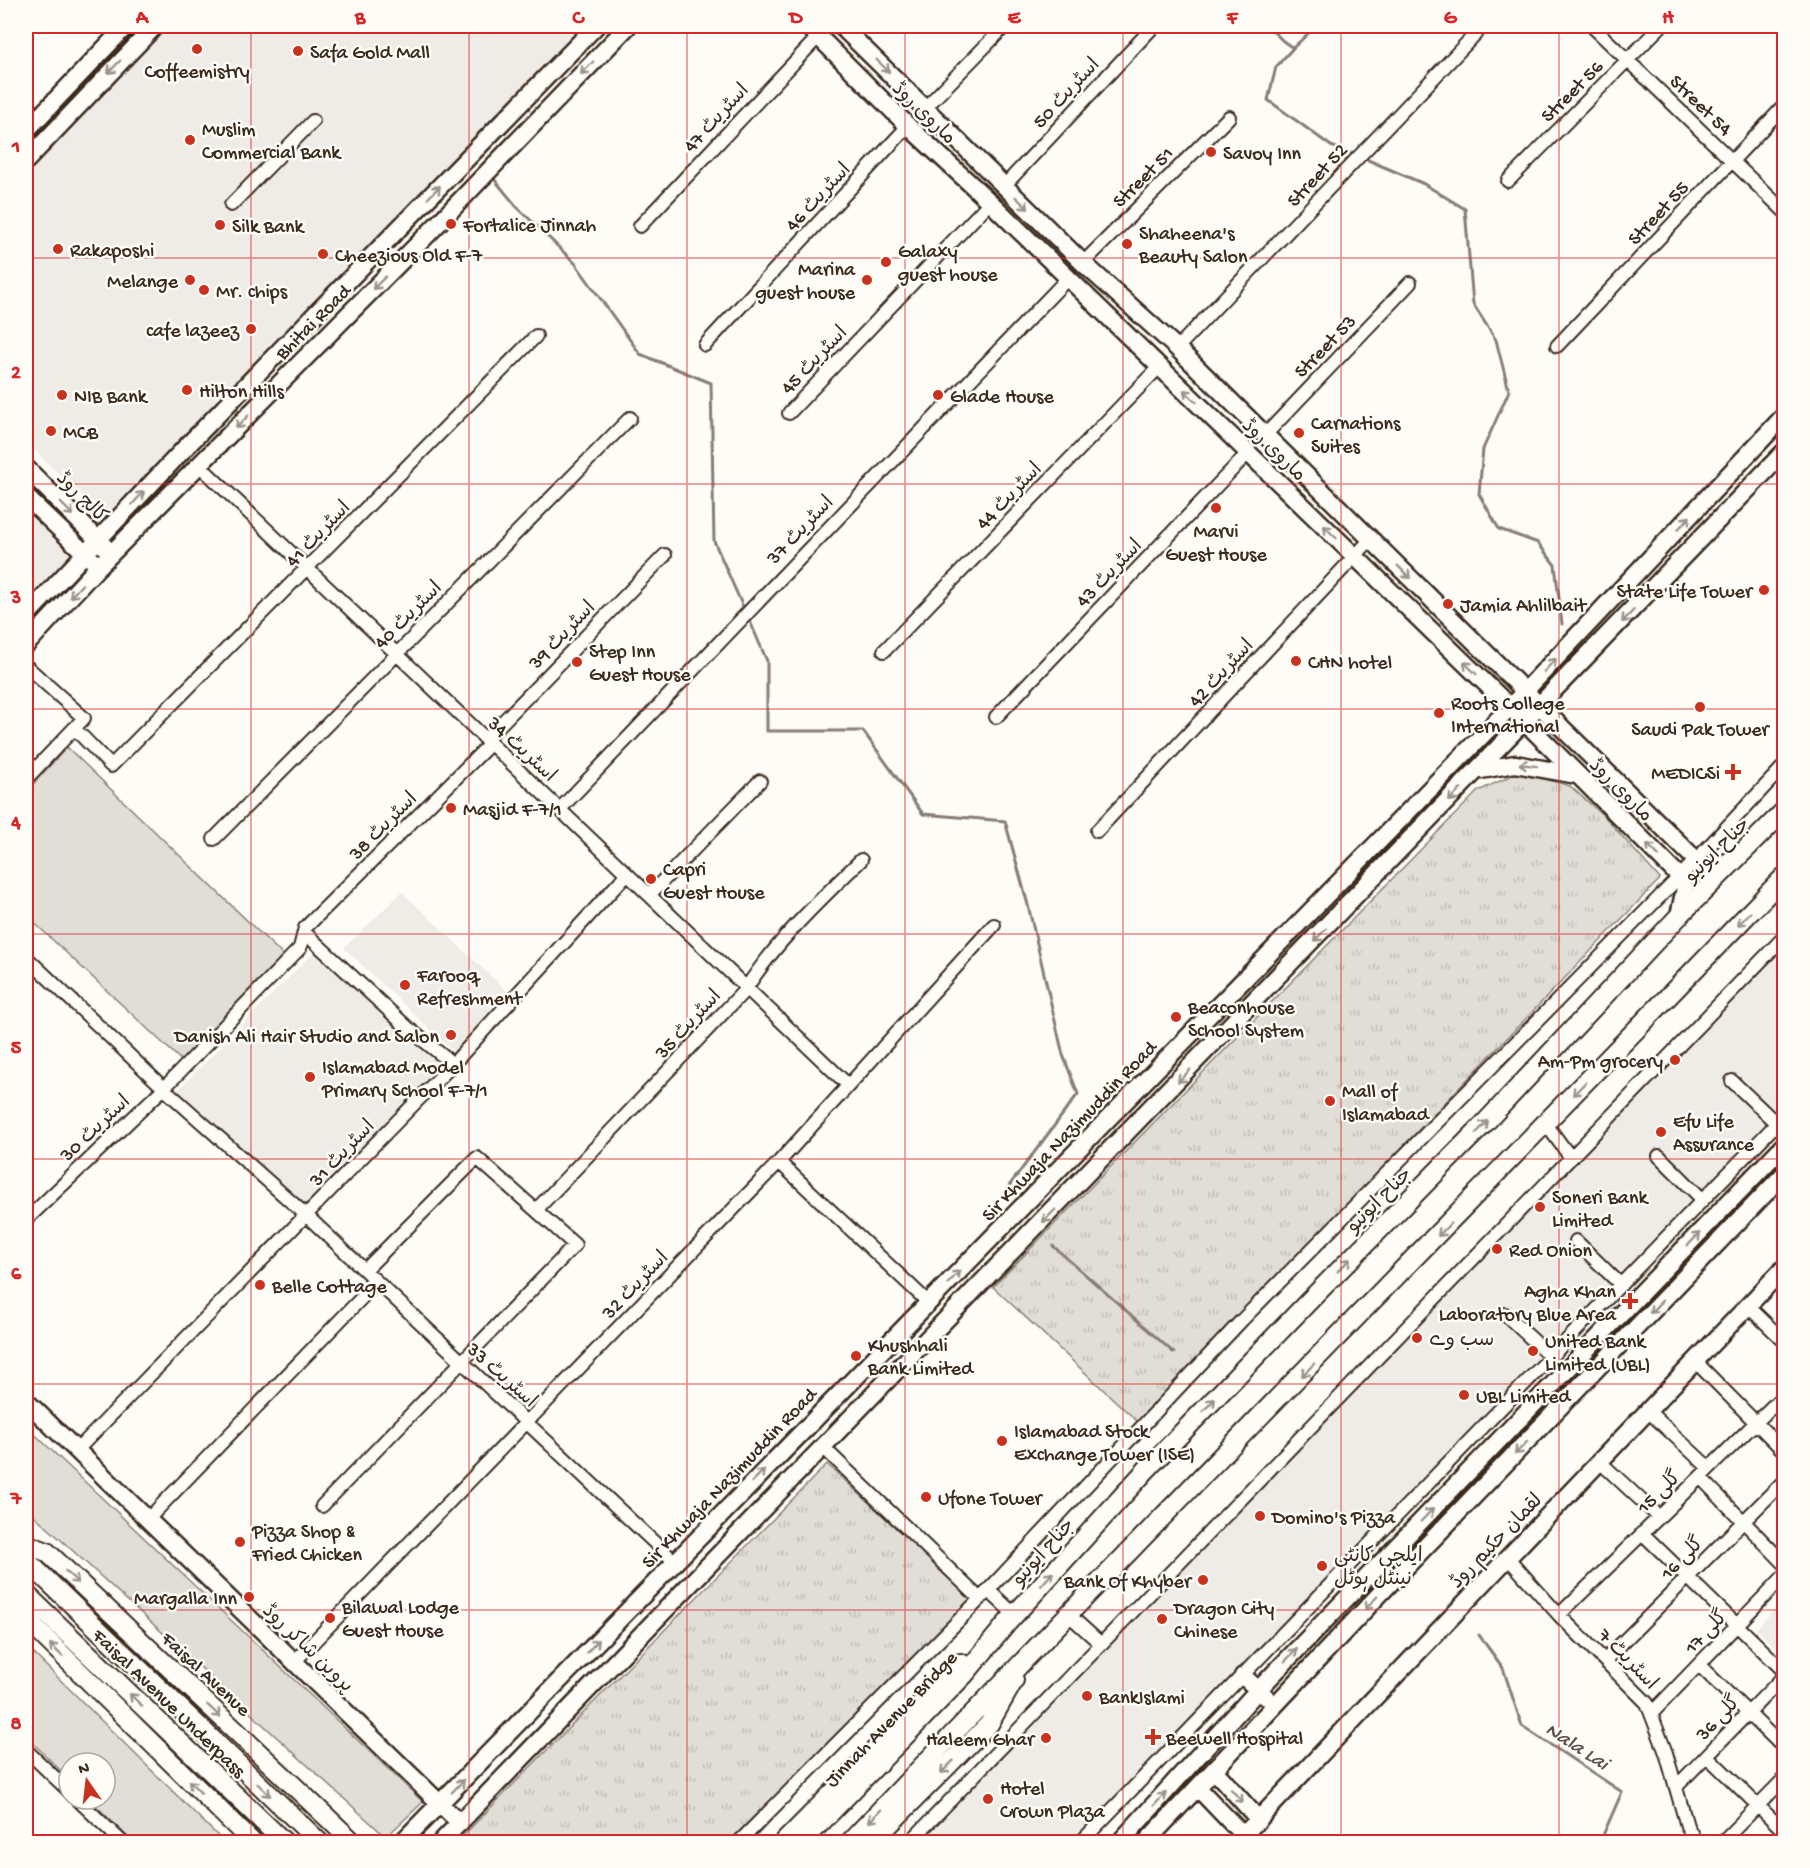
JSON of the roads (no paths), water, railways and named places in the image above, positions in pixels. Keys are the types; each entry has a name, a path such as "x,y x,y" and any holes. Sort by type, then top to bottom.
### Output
{"main road":[{"name":"جناح ایونیو","path":"1011,1618 1147,1469 1482,1126 1679,916 1785,811"},
{"path":"850,1842 1030,1652 1785,877"},
{"name":"Faisal Avenue","path":"26,1544 47,1552 353,1842"},
{"name":"Faisal Avenue Underpass","path":"26,1560 319,1842"},
{"name":"Faisal Avenue Underpass","path":"26,1594 284,1842"},
{"path":"784,1842 938,1683 1011,1618"},
{"name":"Jinnah Avenue Bridge","path":"802,1842 965,1674 1011,1618"},
{"path":"26,1619 252,1842"},
{"path":"872,1842 989,1724 1030,1652"}],"street":[{"path":"26,131 126,26"},
{"path":"26,161 155,26"},
{"name":"Bhitai Road","path":"26,645 93,560 99,541 184,449 596,26"},
{"name":"Bhitai Road","path":"26,616 93,560 111,553 429,233 628,26"},
{"name":"ماروی روڈ","path":"841,26 1083,263 1177,348 1696,860"},
{"path":"908,126 1005,26"},
{"name":"اسٹریٹ 50","path":"1004,186 1155,26"},
{"name":"Street 52","path":"1177,348 1483,26"},
{"name":"Street 54","path":"1593,26 1785,211"},
{"name":"Street 56","path":"1508,181 1661,26"},
{"name":"ماروی روڈ","path":"819,29 908,126 1160,366 1510,707 1679,876"},
{"name":"اسٹریٹ 47","path":"640,226 819,29"},
{"name":"Street 55","path":"1557,346 1785,106"},
{"name":"Street 51","path":"1083,263 1228,117"},
{"path":"231,206 313,121"},
{"name":"اسٹریٹ 46","path":"705,345 908,126"},
{"path":"990,202 1004,186"},
{"name":"اسٹریٹ 45","path":"789,412 990,202"},
{"path":"411,216 429,233"},
{"path":"1068,278 1083,263"},
{"name":"اسٹریٹ 37","path":"560,809 1068,278"},
{"name":"Street 53","path":"1265,435 1410,283"},
{"name":"اسٹریٹ 41","path":"75,729 111,766 308,570 536,336"},
{"path":"1160,366 1177,348"},
{"name":"اسٹریٹ 44","path":"884,651 1160,366"},
{"name":"Sir Khwaja Nazimuddin Road","path":"402,1842 1525,692 1785,417"},
{"name":"اسٹریٹ 40","path":"214,839 630,418"},
{"path":"1248,453 1265,435"},
{"path":"184,449 199,465"},
{"path":"441,1842 1541,707 1785,452"},
{"name":"اسٹریٹ 43","path":"996,717 1248,453"},
{"name":"اسٹریٹ 34","path":"199,465 487,743 560,809 745,990 847,1084"},
{"name":"کالج روڈ","path":"26,468 111,553"},
{"name":"کالج روڈ","path":"26,497 93,560"},
{"name":"اسٹریٹ 42","path":"1097,831 1371,539"},
{"name":"اسٹریٹ 39","path":"487,743 665,555"},
{"path":"26,666 84,718 26,779"},
{"path":"1559,725 1554,704 1566,680"},
{"name":"اسٹریٹ 38","path":"306,934 305,928 487,743"},
{"path":"1479,770 1515,764 1577,775"},
{"path":"739,1842 984,1595 1242,1320 1696,860 1785,766"},
{"path":"649,895 760,781"},
{"path":"1696,860 1708,868 1713,868 1747,851"},
{"name":"اسٹریٹ 35","path":"537,1209 745,990 765,958 794,926 861,860"},
{"name":"اسٹریٹ 31","path":"77,1450 453,1064 626,875"},
{"path":"1679,876 1684,888 1679,916"},
{"name":"اسٹریٹ 32","path":"294,1662 779,1162 847,1084 993,925"},
{"path":"306,934 408,1028 453,1064"},
{"name":"اسٹریٹ 30","path":"26,1220 164,1088 300,948 306,934"},
{"path":"910,1842 1785,937"},
{"name":"اسٹریٹ 33","path":"26,957 164,1088 365,1270 461,1363 528,1422 674,1561"},
{"path":"1081,1842 1781,1120 1732,1081"},
{"path":"1546,1124 1571,1158"},
{"path":"1120,1842 1258,1690 1785,1145"},
{"path":"1659,1156 1703,1200"},
{"path":"322,1506 575,1245 477,1158 365,1270"},
{"path":"779,1162 929,1303"},
{"path":"1146,1842 1785,1174"},
{"path":"1576,1241 1621,1285"},
{"path":"1648,1257 1675,1288"},
{"name":"لقمان حکیم روڈ","path":"1241,1839 1694,1360 1785,1268"},
{"path":"148,1519 377,1282"},
{"path":"1747,1305 1785,1341"},
{"path":"1505,1314 1551,1357"},
{"path":"1694,1360 1785,1450"},
{"name":"گلی 15","path":"1559,1615 1785,1395"},
{"name":"پروین شاکر روڈ","path":"26,1401 460,1823"},
{"path":"1647,1410 1744,1521 1785,1563"},
{"path":"824,1448 1011,1618"},
{"path":"1599,1461 1659,1517"},
{"name":"گلی 16","path":"1605,1660 1785,1481"},
{"path":"732,1503 753,1521"},
{"path":"1642,1533 1785,1674"},
{"name":"اسٹریٹ 7","path":"1507,1557 1559,1615 1647,1703 1653,1712 1677,1786 1687,1826 1696,1842"},
{"name":"گلی 17","path":"1653,1712 1785,1576"},
{"path":"1068,1614 1101,1644"},
{"path":"1699,1665 1785,1748"},
{"name":"گلی 36","path":"1677,1786 1785,1674"},
{"path":"1243,1676 1275,1705"},
{"path":"26,1750 57,1780"},
{"path":"1707,1755 1785,1831"},
{"path":"1215,1772 1258,1820"},
{"path":"1722,1842 1785,1779"},
{"path":"1198,1788 1241,1839"},
{"path":"89,1811 118,1841"}],"waterway":[{"path":"1268,26 1293,48 1276,67 1268,100 1331,146 1350,153"},
{"path":"1294,47 1316,26"},
{"path":"1368,160 1424,184 1465,209 1473,304 1496,340 1509,391 1483,449 1479,494 1499,529 1538,543 1555,565 1562,624"},
{"path":"494,179 517,207 575,263 640,354 711,383 714,541 743,607"},
{"path":"749,619 767,661 767,731 863,731 923,814 1005,821 1028,905 1063,1055 1078,1094 1009,1186"},
{"path":"1053,1246 1174,1353"},
{"name":"Nala Lai","path":"1479,1635 1503,1668 1522,1726 1622,1792 1600,1842"}],"place":[{"name":"Coffeemistry","path":"197,49"},
{"name":"Safa Gold Mall","path":"298,51"},
{"name":"Muslim Commercial Bank","path":"190,140"},
{"name":"Savoy Inn","path":"1211,152"},
{"name":"Fortalice Jinnah","path":"451,224"},
{"name":"Silk Bank","path":"220,225"},
{"name":"Shaheena's Beauty Salon","path":"1127,244"},
{"name":"Rakaposhi","path":"58,249"},
{"name":"Cheezious Old F-7","path":"323,254"},
{"name":"Galaxy guest house","path":"886,262"},
{"name":"Melange","path":"190,280"},
{"name":"Marina guest house","path":"867,280"},
{"name":"Mr. chips","path":"204,290"},
{"name":"cafe lazeez","path":"251,329"},
{"name":"Hilton Hills","path":"187,390"},
{"name":"NIB Bank","path":"62,395"},
{"name":"Glade House","path":"938,395"},
{"name":"MCB","path":"51,431"},
{"name":"Carnations Suites","path":"1299,433"},
{"name":"Marvi Guest House","path":"1216,508"},
{"name":"State Life Tower","path":"1764,590"},
{"name":"Jamia Ahlilbait","path":"1448,604"},
{"name":"CHN hotel","path":"1296,661"},
{"name":"Step Inn Guest House","path":"577,662"},
{"name":"Saudi Pak Tower","path":"1700,707"},
{"name":"Roots College International","path":"1439,713"},
{"name":"MEDICSi","path":"1733,772"},
{"name":"Masjid F-7/1","path":"451,808"},
{"name":"Capri Guest House","path":"651,879"},
{"name":"Farooq Refreshment","path":"405,985"},
{"name":"Beaconhouse School System","path":"1176,1017"},
{"name":"Danish Ali Hair Studio and Salon","path":"451,1035"},
{"name":"Am-Pm grocery","path":"1675,1060"},
{"name":"Islamabad Model Primary School F-7/1","path":"310,1077"},
{"name":"Mall of Islamabad","path":"1330,1101"},
{"name":"Efu Life Assurance","path":"1661,1132"},
{"name":"Soneri Bank Limited","path":"1540,1207"},
{"name":"Red Onion","path":"1497,1249"},
{"name":"Belle Cottage","path":"260,1285"},
{"name":"Agha Khan Laboratory Blue Area","path":"1630,1301"},
{"name":"سب وے","path":"1417,1338"},
{"name":"United Bank Limited (UBL)","path":"1533,1351"},
{"name":"Khushhali Bank Limited","path":"856,1356"},
{"name":"UBL Limited","path":"1464,1395"},
{"name":"Islamabad Stock Exchange Tower (ISE)","path":"1002,1441"},
{"name":"Ufone Tower","path":"926,1497"},
{"name":"Domino's Pizza","path":"1260,1516"},
{"name":"Pizza Shop & Fried Chicken","path":"240,1542"},
{"name":"ایلچی کانٹی نینٹل ہوٹل","path":"1322,1566"},
{"name":"Bank Of Khyber","path":"1203,1580"},
{"name":"Margalla Inn","path":"249,1597"},
{"name":"Bilawal Lodge Guest House","path":"330,1618"},
{"name":"Dragon City Chinese","path":"1162,1619"},
{"name":"BankIslami","path":"1087,1696"},
{"name":"Beewell Hospital","path":"1153,1737"},
{"name":"Haleem Ghar","path":"1046,1738"},
{"name":"Hotel Crown Plaza","path":"988,1799"}]}
